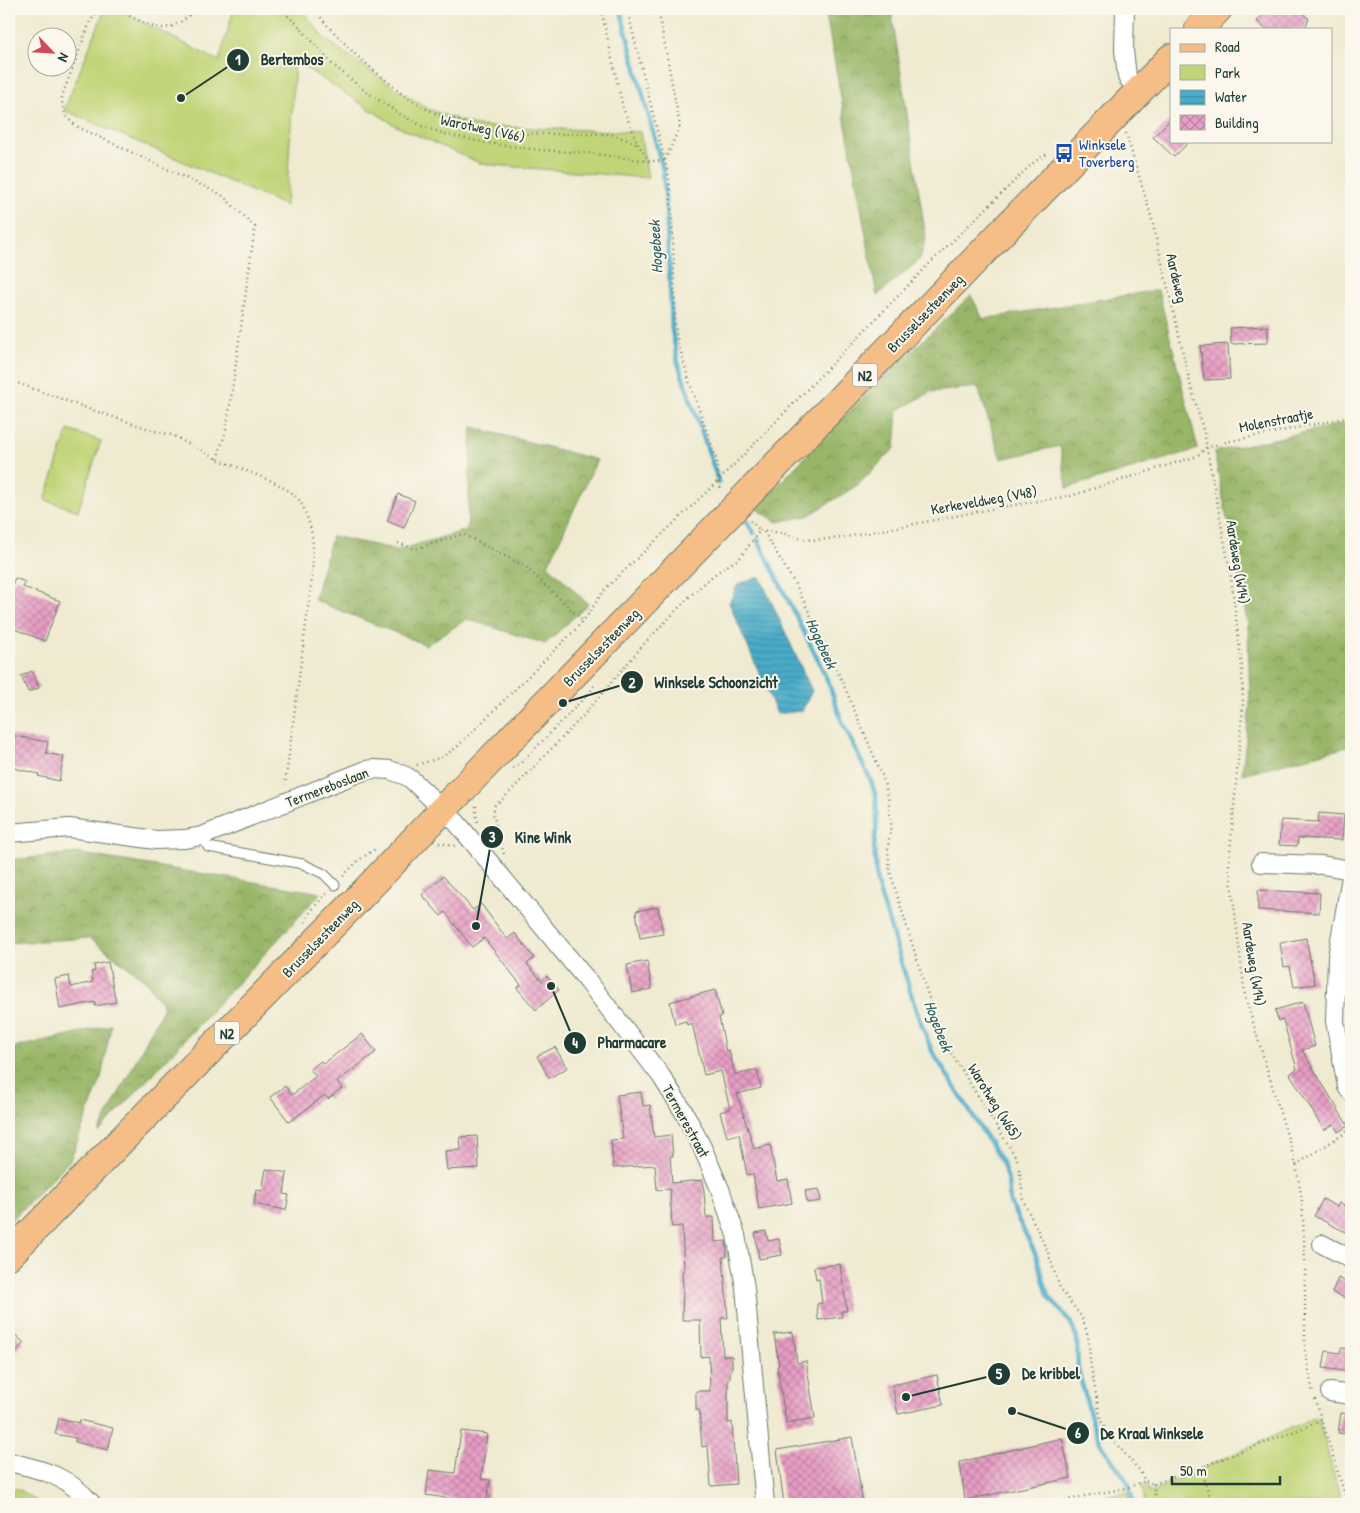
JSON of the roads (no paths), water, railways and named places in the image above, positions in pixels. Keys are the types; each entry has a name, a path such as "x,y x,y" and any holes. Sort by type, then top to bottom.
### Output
{"main road":[{"path":"1200,28 1218,9"},
{"name":"Brusselsesteenweg","path":"9,1255 208,1054 1170,59"}],"street":[{"path":"1125,9 1124,50 1128,76 1139,92"},
{"name":"Termereboslaan","path":"9,833 69,828 156,840 185,839 202,836 357,773 374,769 390,770 406,776 443,810"},
{"name":"Termerestraat","path":"443,810 457,823 530,910 650,1061 684,1112 702,1148 720,1189 736,1236 745,1288 765,1504"},
{"path":"1261,863 1322,865 1351,870"},
{"path":"1351,877 1337,957 1335,1021 1347,1087 1351,1092"},
{"path":"1322,1244 1351,1259"},
{"path":"1330,1392 1351,1394"},
{"path":"9,1462 50,1473 70,1483 82,1492 92,1504"}],"lane":[{"path":"202,836 208,847 303,864 324,874 335,885"}],"water":[{"path":"760,577 812,691 802,711 777,714 729,603 738,584"}],"waterway":[{"name":"Hogebeek","path":"620,9 663,170 672,330 678,363 719,483"},
{"name":"Hogebeek","path":"747,522 754,533"},
{"name":"Hogebeek","path":"758,540 819,662 842,722 871,781 876,797 877,823 874,847 877,884 917,1013 932,1051 1003,1164 1008,1182 1010,1203 1036,1255 1048,1295 1071,1323 1077,1338 1078,1369 1100,1443 1129,1484 1134,1504"}],"place":[{"name":"Bertembos","path":"181,98"},
{"name":"Winksele Toverberg","path":"1064,153"},
{"name":"Winksele Schoonzicht","path":"563,703"},
{"name":"Kine Wink","path":"476,926"},
{"name":"Pharmacare","path":"551,986"},
{"name":"De kribbel","path":"906,1397"},
{"name":"De Kraal Winksele","path":"1012,1411"}]}
